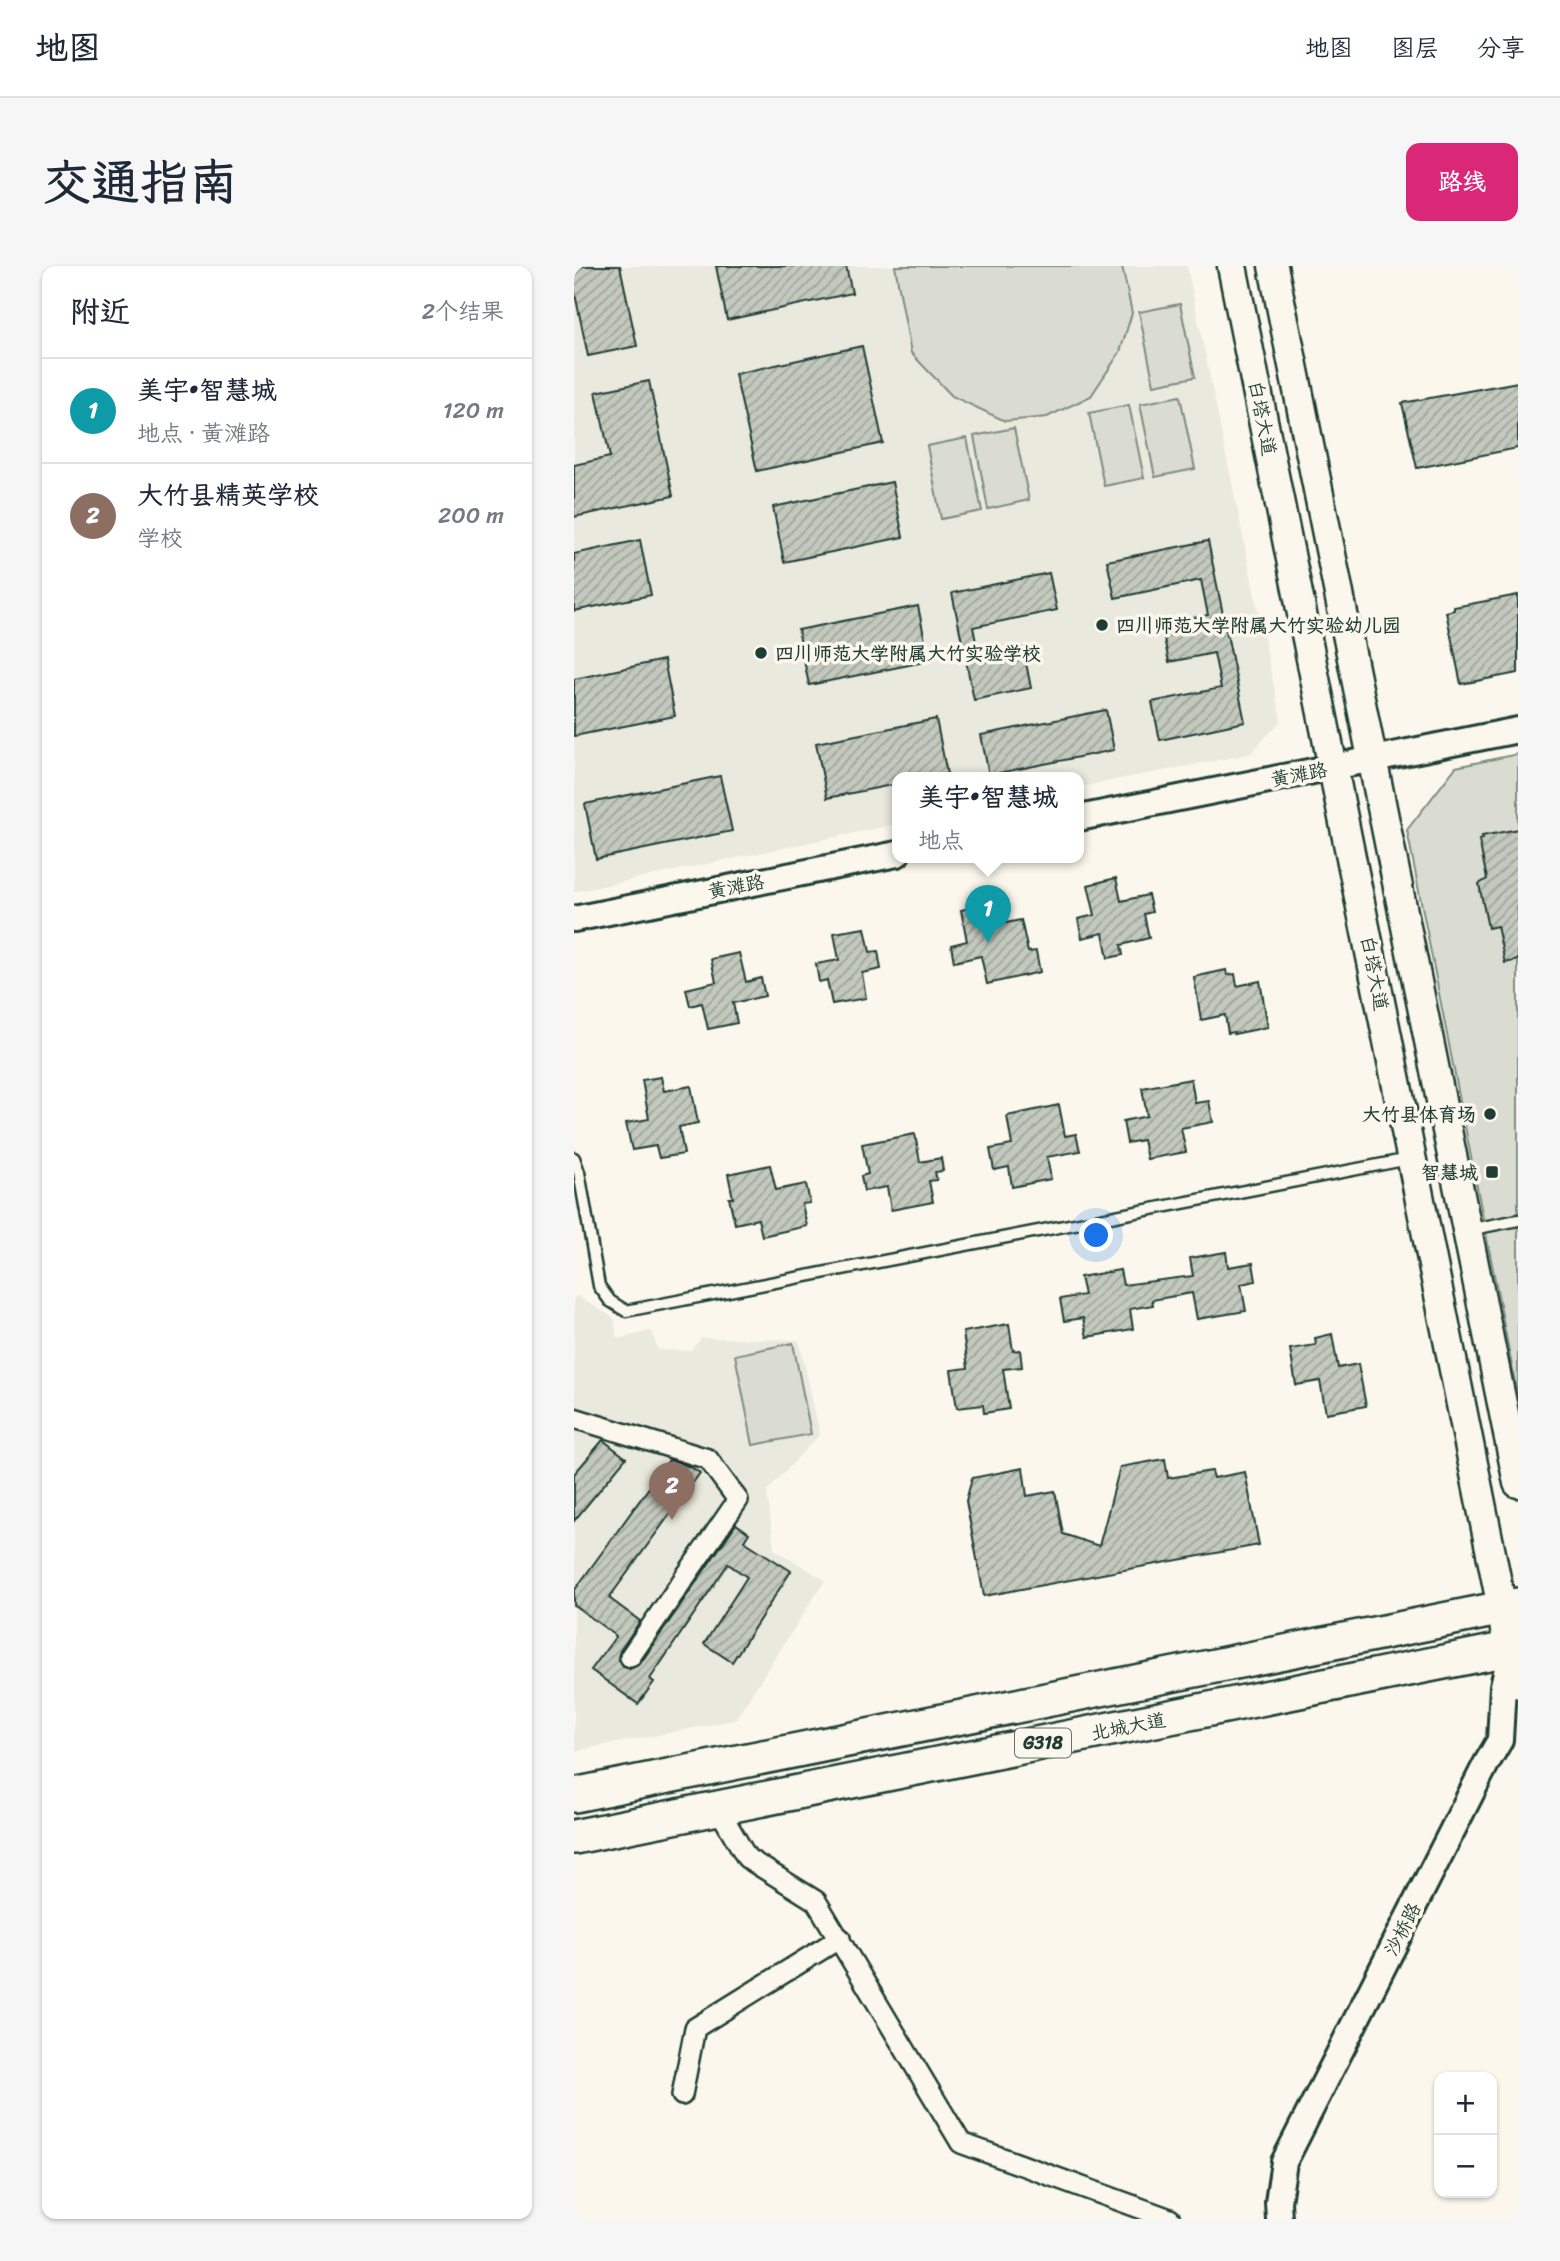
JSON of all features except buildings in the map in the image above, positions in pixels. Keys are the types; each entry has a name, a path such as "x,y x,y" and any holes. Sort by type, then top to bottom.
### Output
{"highway":[{"name":"白塔大道","path":"1510,1606 1516,1654"},
{"name":"G318","path":"576,1793 1510,1606"},
{"name":"北城大道","path":"574,1837 1516,1654"}],"main road":[{"name":"白塔大道","path":"1232,266 1412,1158 1510,1606"},
{"name":"白塔大道","path":"1273,266 1518,1483"}],"street":[{"name":"黄滩路","path":"1084,817 1518,730"},
{"name":"黄滩路","path":"574,919 892,855"},
{"path":"574,1418 708,1459 738,1500 631,1657"},
{"name":"沙桥路","path":"1279,2219 1278,2202 1284,2162 1500,1740 1503,1686 1516,1654"},
{"path":"718,1808 747,1858 816,1901 961,2143 1170,2219"},
{"path":"682,2095 695,2028 840,1938"}],"lane":[{"path":"574,1158 579,1172 599,1286 610,1301 626,1311 1412,1158"},
{"path":"1467,1230 1518,1220"}],"shaded area":[{"name":"四川师范大学附属大竹实验学校","path":"574,266 1187,266 1281,721 1250,754 1084,786 1084,772 892,772 892,825 574,892"},
{"path":"895,266 1122,266 1132,313 1120,352 1091,396 1047,417 1005,421 952,396 911,353"},
{"path":"1180,304 1195,377 1154,385 1139,312"},
{"path":"1180,396 1195,469 1155,477 1140,404"},
{"path":"1129,405 1144,478 1104,486 1089,413"},
{"path":"1014,428 1029,500 988,509 974,436"},
{"path":"967,438 982,511 941,519 927,446"},
{"name":"大竹县体育场","path":"1518,754 1518,1397 1407,830 1456,767"},
{"path":"577,1296 614,1318 617,1339 651,1331 658,1350 690,1351 702,1338 799,1340 820,1434 767,1491 774,1549 825,1580 735,1720 574,1751 574,1298"},
{"path":"793,1343 811,1434 753,1445 735,1355"}],"place":[{"name":"四川师范大学附属大竹实验幼儿园","path":"1102,625"},
{"name":"四川师范大学附属大竹实验学校","path":"761,653"},
{"name":"美宇•智慧城","path":"988,943"},
{"name":"大竹县体育场","path":"1490,1114"},
{"name":"智慧城","path":"1492,1172"},
{"name":"大竹县精英学校","path":"672,1520"}]}
